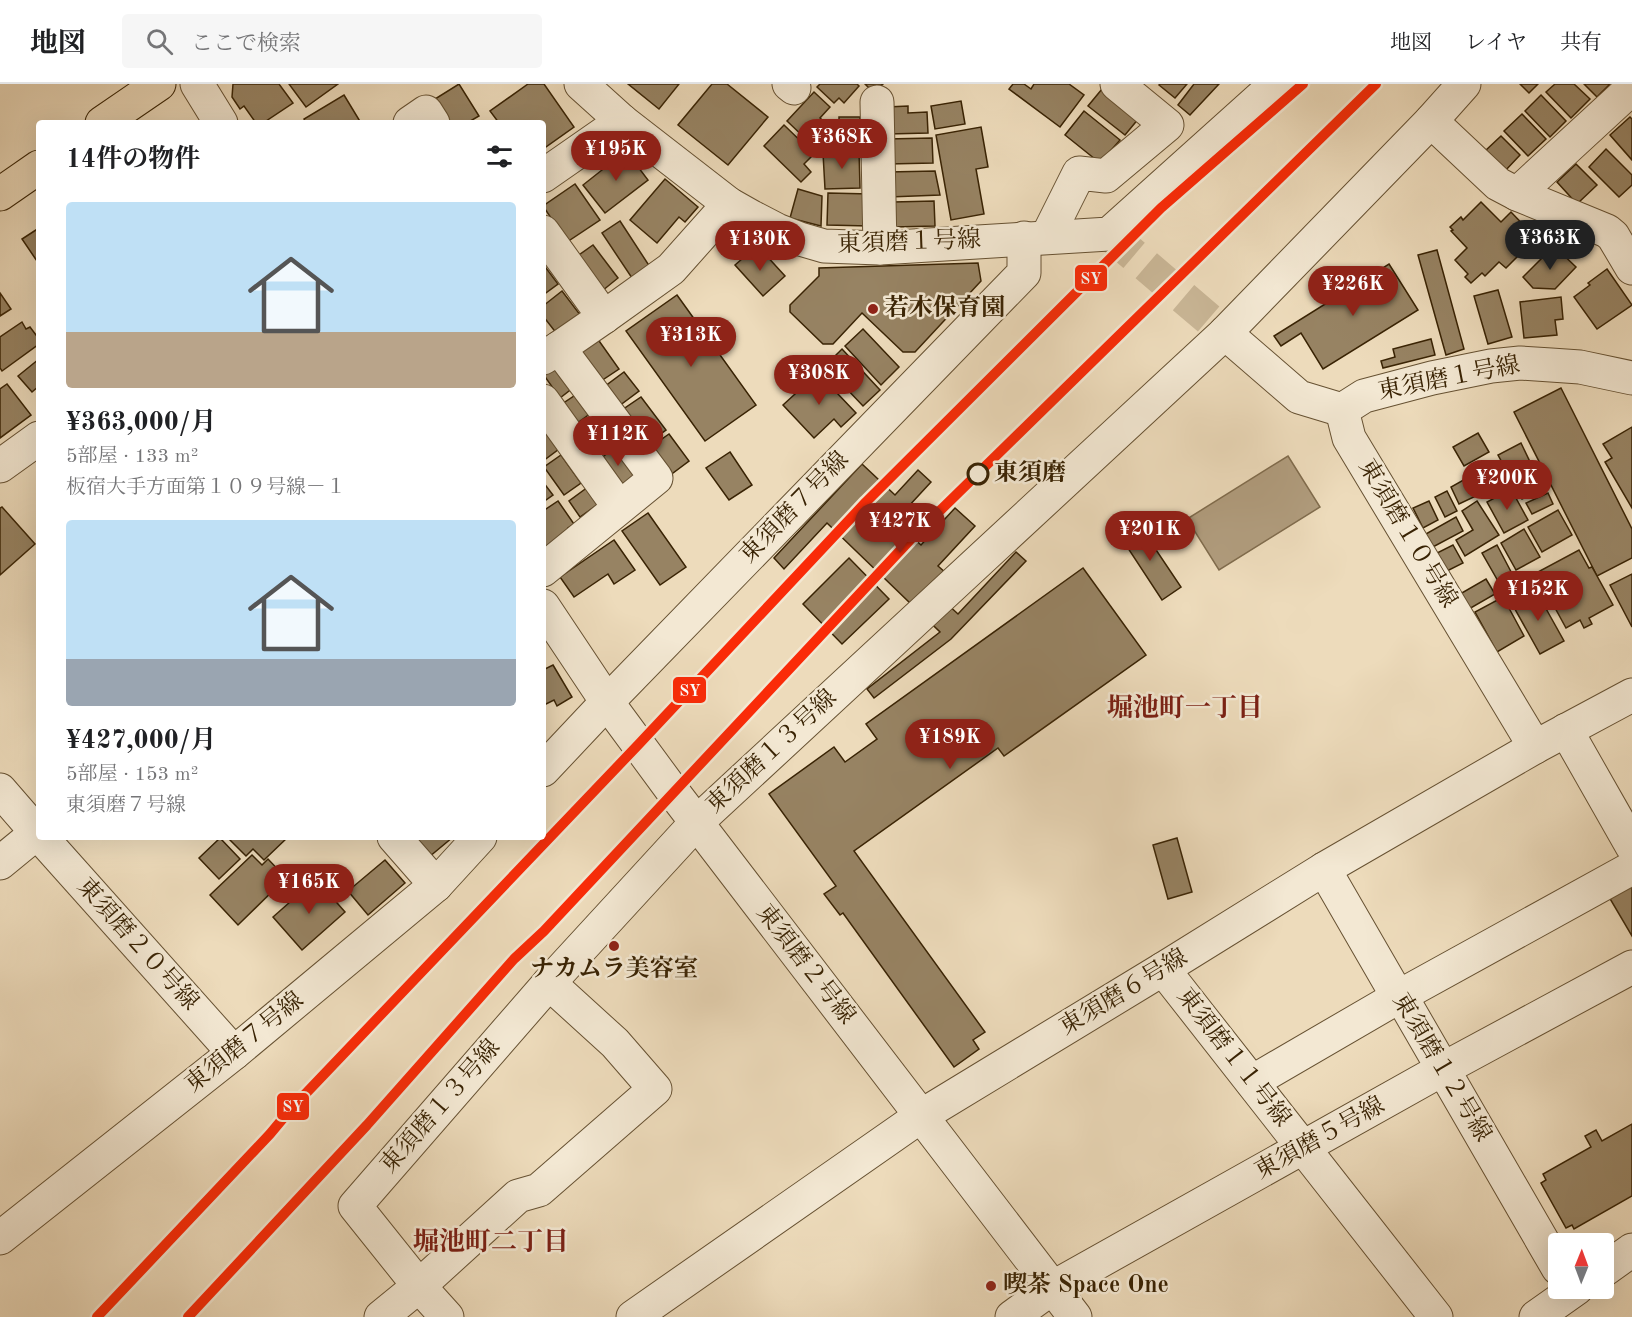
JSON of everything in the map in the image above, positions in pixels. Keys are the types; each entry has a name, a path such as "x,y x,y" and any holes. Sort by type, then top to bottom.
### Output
{"main road":[{"path":"106,120 159,84"},
{"path":"0,194 36,169"}],"street":[{"path":"197,84 219,120"},
{"name":"東須磨１号線","path":"581,84 622,121 729,204 777,230 824,246 880,248 1109,234 1276,84"},
{"path":"1035,238 1079,173 1106,176 1167,125 1117,84"},
{"name":"東須磨１３号線","path":"420,1286 355,1206 549,983 696,823 1225,333 1431,121 1464,84"},
{"path":"1517,194 1632,88"},
{"path":"877,101 880,248"},
{"path":"414,120 426,112 431,120"},
{"path":"546,174 622,121"},
{"path":"1431,121 1498,184 1607,231 1622,230 1632,268"},
{"path":"546,568 656,478 551,353 671,269 729,204"},
{"path":"546,236 604,317"},
{"name":"東須磨７号線","path":"546,767 606,702 1024,273 1035,238"},
{"path":"1225,333 1299,397 1342,410"},
{"name":"東須磨１号線","path":"1342,410 1364,396 1432,378 1491,366 1520,363 1551,364 1580,367 1632,378"},
{"path":"546,405 619,507"},
{"name":"東須磨１０号線","path":"1342,410 1349,438 1535,747"},
{"path":"0,466 36,440"},
{"name":"東須磨２号線","path":"546,611 606,702 696,823 1075,1317"},
{"name":"東須磨６号線","path":"633,1317 921,1116 1324,868 1535,747 1632,695"},
{"path":"1566,730 1632,846"},
{"name":"東須磨２０号線","path":"0,790 36,831"},
{"path":"0,863 36,836"},
{"name":"東須磨２０号線","path":"44,840 234,1053"},
{"path":"397,840 436,885"},
{"name":"東須磨７号線","path":"0,1238 234,1053 436,885 477,840"},
{"name":"東須磨１２号線","path":"1324,868 1548,1248"},
{"path":"1252,1082 1398,997 1632,868"},
{"name":"東須磨５号線","path":"1012,1317 1052,1288 1443,1069 1632,967"},
{"name":"東須磨１１号線","path":"1163,969 1436,1317"},
{"path":"381,1317 420,1286 518,1196 539,1190 655,1089 615,1043 549,983"},
{"path":"1614,1263 1632,1250"},
{"path":"420,1286 447,1317"},
{"path":"1536,1317 1554,1299"}],"shaded area":[{"path":"1288,456 1320,507 1219,570 1187,519"}],"building":[{"path":"233,84 279,84 293,103 268,120 254,120 244,106 240,109 232,97"},
{"path":"289,84 338,84 306,107"},
{"path":"459,84 479,116 472,120 448,120 435,99"},
{"path":"528,84 544,84 574,127 546,147 546,120 497,120 490,111"},
{"path":"628,84 679,84 659,109"},
{"path":"712,84 727,84 768,117 728,165 678,125"},
{"path":"820,84 857,84 859,86 844,103 839,98 834,103 817,87"},
{"path":"865,84 883,84 874,93"},
{"path":"1013,84 1024,84 1031,89 1034,84 1069,84 1084,95 1060,127 1009,89"},
{"path":"1160,84 1187,84 1175,98"},
{"path":"1194,84 1219,84 1190,115 1178,105"},
{"path":"1520,84 1538,84 1529,93"},
{"path":"1555,84 1574,84 1590,99 1571,118 1546,92"},
{"path":"1584,84 1610,84 1597,97"},
{"path":"1102,89 1139,118 1125,135 1088,106"},
{"path":"814,92 830,107 820,118 827,124 809,142 787,121"},
{"path":"344,95 359,120 304,120"},
{"path":"1541,95 1566,121 1550,137 1525,111"},
{"path":"961,101 965,124 935,129 931,106"},
{"path":"908,106 908,113 927,112 928,133 888,134 887,107"},
{"path":"1084,111 1120,140 1100,163 1065,135"},
{"path":"1522,114 1546,139 1528,156 1504,131"},
{"path":"839,117 860,117 860,144 831,143 831,126 839,126"},
{"path":"1630,117 1632,119 1632,160 1610,135"},
{"path":"784,125 814,154 804,164 811,172 801,182 764,146"},
{"path":"981,127 988,167 976,169 984,214 951,220 936,135"},
{"path":"1501,136 1520,155 1505,171 1485,151"},
{"path":"932,138 933,163 888,164 887,139"},
{"path":"1606,149 1632,175 1632,185 1619,197 1589,167"},
{"path":"626,151 648,180 605,213 583,185"},
{"path":"859,151 860,188 825,189 823,153"},
{"path":"1576,164 1597,185 1577,204 1557,182"},
{"path":"935,171 940,195 889,197 888,172"},
{"path":"665,179 698,207 685,222 679,217 657,243 630,220"},
{"path":"575,184 600,220 567,242 546,210 546,204"},
{"path":"798,189 822,196 821,226 790,218"},
{"path":"828,193 870,194 869,226 827,225"},
{"path":"934,201 935,226 893,227 893,202"},
{"path":"1481,202 1501,222 1511,212 1536,238 1506,268 1499,262 1485,276 1482,273 1471,283 1465,277 1468,274 1455,260 1467,248 1450,227 1461,217 1463,220"},
{"path":"620,221 650,267 632,278 602,233"},
{"path":"36,230 36,260 22,239"},
{"path":"593,245 618,278 602,291 576,257"},
{"path":"1554,246 1576,267 1555,289 1533,288 1523,277"},
{"path":"1437,250 1464,349 1446,355 1418,255"},
{"path":"750,252 757,259 764,253 785,276 763,296 735,265"},
{"name":"若木保育園","path":"978,263 981,281 915,352 903,352 862,313 833,344 823,344 790,312 790,305 819,276 819,268"},
{"path":"1389,264 1418,310 1323,369 1301,333 1281,346 1274,336"},
{"path":"546,268 558,284 546,293"},
{"path":"1607,269 1632,305 1597,329 1574,297"},
{"path":"1498,290 1512,337 1488,344 1474,296"},
{"path":"562,291 581,316 557,334 546,320 546,304"},
{"path":"0,293 11,309 0,316"},
{"path":"677,295 756,405 705,441 626,331"},
{"path":"1561,297 1563,319 1555,320 1557,335 1524,338 1520,302"},
{"path":"22,322 26,329 30,327 36,335 36,346 2,371 0,368 0,337"},
{"path":"863,329 899,367 881,385 845,346"},
{"path":"597,338 619,369 601,381 580,349"},
{"path":"1431,339 1435,355 1383,368 1381,361 1395,357 1393,349"},
{"path":"842,349 880,390 863,406 825,366"},
{"path":"36,361 36,389 32,392 18,376"},
{"path":"557,364 574,387 560,398 546,378 546,372"},
{"path":"624,372 639,391 619,406 604,387"},
{"path":"818,373 856,413 841,427 834,419 814,438 783,405"},
{"path":"7,384 31,415 0,438 0,389"},
{"path":"1561,388 1632,529 1632,558 1597,576 1514,412"},
{"path":"577,394 591,413 576,424 562,404"},
{"path":"641,397 666,430 648,443 622,410"},
{"path":"594,416 613,442 595,455 576,429"},
{"path":"1632,427 1632,508 1605,462 1612,458 1603,444"},
{"path":"546,430 559,449 546,459"},
{"path":"1478,433 1489,452 1464,466 1453,447"},
{"path":"669,434 689,461 669,476 648,449"},
{"path":"1521,443 1531,464 1509,475 1498,455"},
{"path":"615,447 637,475 621,487 599,460"},
{"path":"730,452 752,485 729,500 706,468"},
{"path":"561,455 581,483 564,495 546,470 546,466"},
{"path":"1495,463 1507,483 1485,496 1473,476"},
{"path":"862,464 895,495 918,470 931,482 895,521 921,545 955,508 975,526 938,566 946,573 931,589 958,614 1016,552 1026,561 951,639 874,698 867,689 940,632 827,523 784,569 774,558"},
{"path":"1535,469 1545,488 1522,499 1513,480"},
{"path":"1467,478 1476,496 1459,504 1451,487"},
{"path":"546,486 553,495 546,500"},
{"path":"588,487 600,503 580,517 569,501"},
{"path":"1511,489 1528,520 1504,533 1487,502"},
{"path":"1447,491 1457,511 1445,517 1435,497"},
{"path":"1548,493 1553,504 1532,514 1526,503"},
{"path":"558,501 574,524 568,528 572,534 546,552 546,509"},
{"path":"1429,501 1438,520 1423,528 1413,508"},
{"path":"1477,501 1499,535 1465,556 1456,540 1473,530 1462,511"},
{"path":"2,507 35,544 0,575 0,508"},
{"path":"1558,510 1572,535 1542,552 1528,527"},
{"path":"648,513 686,567 660,585 622,531"},
{"path":"1456,517 1463,531 1431,548 1424,535"},
{"path":"1138,523 1181,587 1162,600 1120,536"},
{"path":"1524,529 1540,557 1516,570 1501,543"},
{"path":"614,540 635,570 614,584 608,574 574,597 560,577"},
{"path":"1453,545 1463,563 1445,572 1435,554"},
{"path":"1497,545 1519,587 1506,595 1482,553"},
{"path":"1579,550 1589,568 1592,567 1613,605 1589,618 1592,624 1584,628 1580,620 1566,628 1536,573"},
{"path":"849,558 889,599 842,644 803,604"},
{"path":"1083,568 1146,655 1004,756 998,748 854,851 985,1032 973,1040 979,1049 954,1067 843,913 840,915 824,894 836,886 769,794 834,747 845,762 877,739 866,724"},
{"path":"1632,574 1632,627 1610,585"},
{"path":"1486,579 1495,594 1469,609 1460,594"},
{"path":"1535,589 1564,641 1540,654 1511,602"},
{"path":"1503,597 1524,636 1497,652 1475,612"},
{"path":"553,665 572,697 557,706 554,700 546,704 546,668"},
{"path":"1177,838 1192,892 1168,899 1153,845"},
{"path":"218,840 222,840 240,859 219,879 199,858"},
{"path":"230,840 285,840 264,860 253,849 246,856"},
{"path":"415,840 449,840 429,857"},
{"path":"252,855 262,865 268,859 286,878 238,925 210,895"},
{"path":"385,860 405,883 368,915 348,891"},
{"path":"316,879 345,912 302,950 273,917"},
{"path":"1632,883 1632,936 1609,897"},
{"path":"1632,1124 1632,1196 1574,1229 1572,1225 1566,1228 1541,1183 1546,1180 1543,1174 1591,1147 1585,1136 1596,1130 1602,1141"}],"tunnel":[{"path":"1109,234 1225,333"}],"transit line":[{"name":"SY","path":"97,1317 866,502 1161,208 1303,84"},
{"name":"SY","path":"188,1317 367,1125 514,959 544,931 910,540 1376,84"}],"place":[{"name":"若木保育園","path":"873,309"},
{"name":"東須磨","path":"978,474"},
{"name":"ナカムラ美容室","path":"614,946"},
{"name":"喫茶 Space One","path":"991,1286"}],"district":[{"name":"堀池町一丁目","path":"1185,709"},
{"name":"堀池町二丁目","path":"491,1243"}]}
